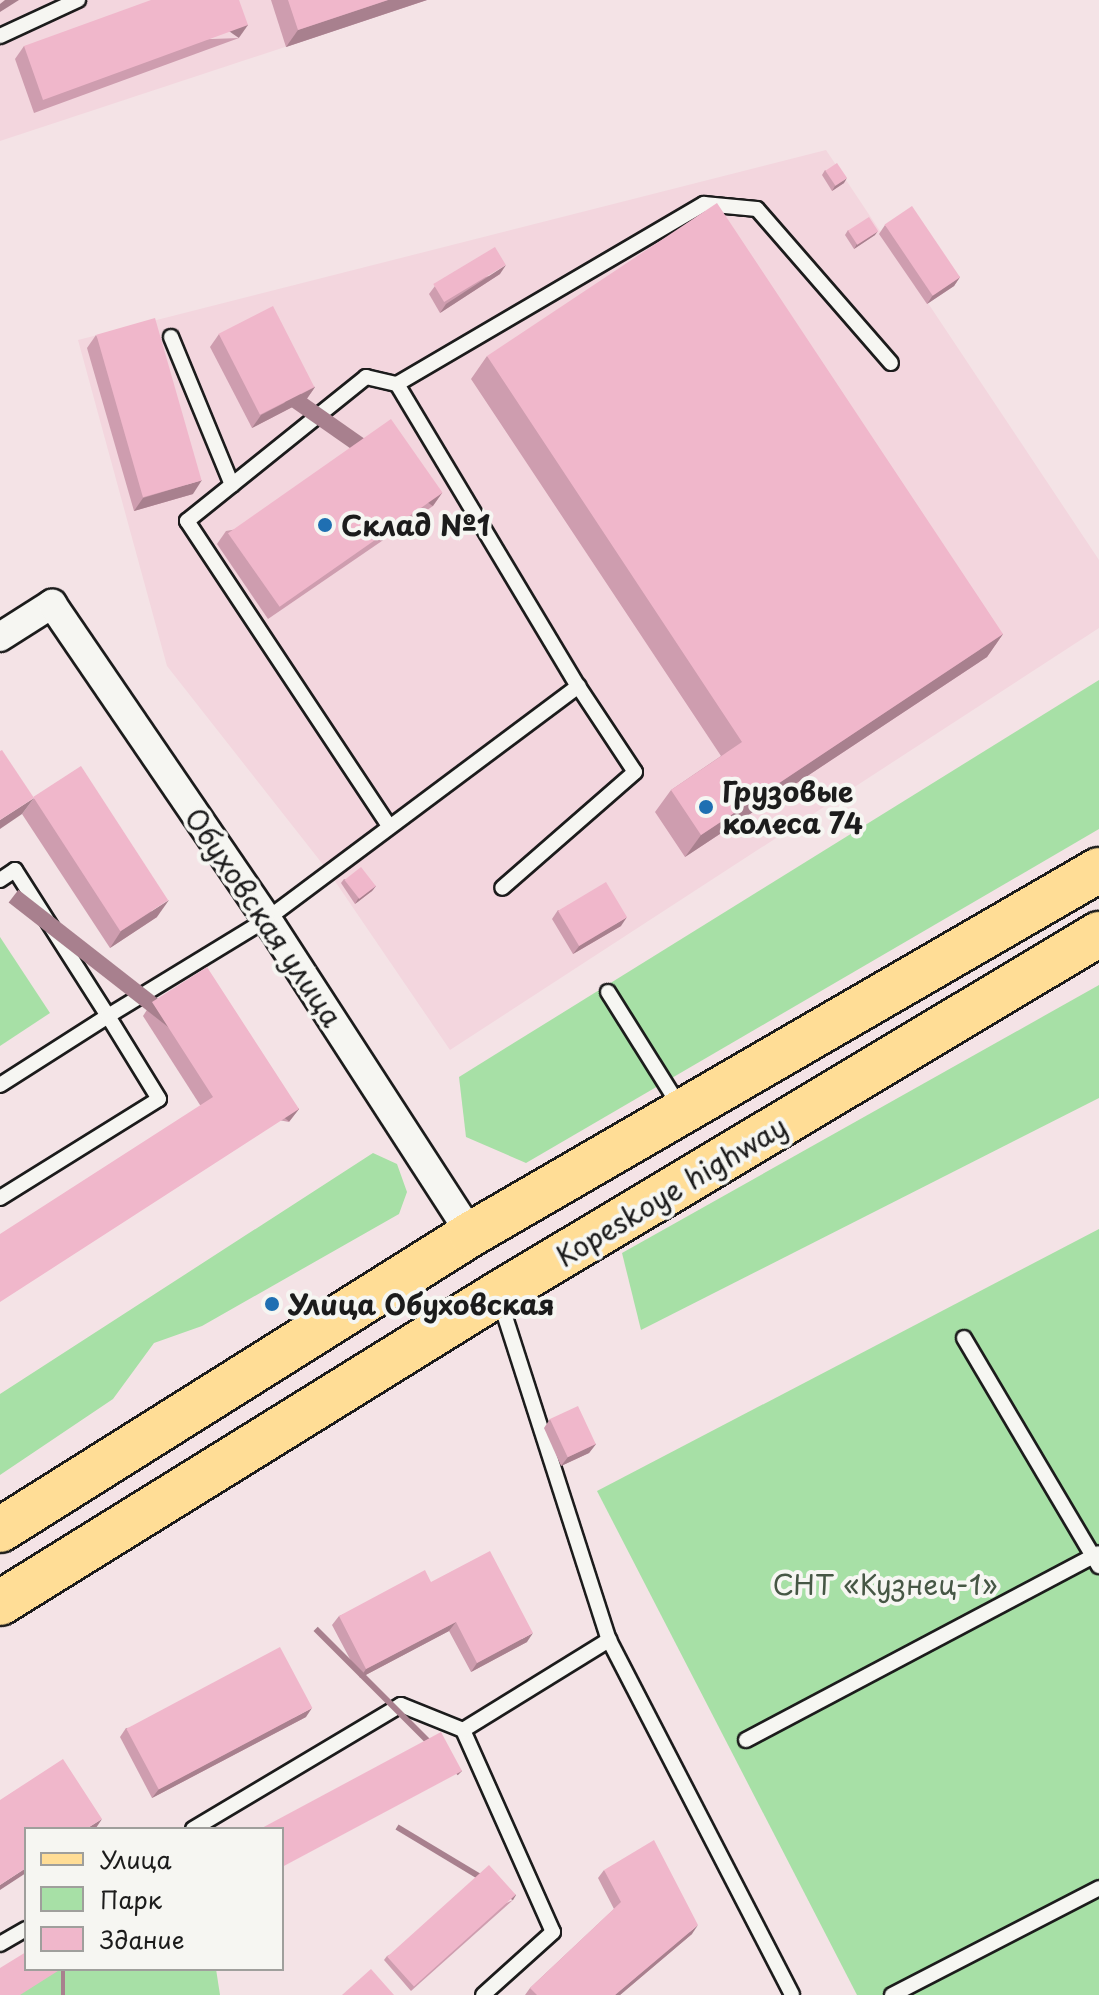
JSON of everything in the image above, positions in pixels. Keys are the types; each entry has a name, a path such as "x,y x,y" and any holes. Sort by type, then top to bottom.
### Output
{"main road":[{"path":"0,1530 471,1234 1099,870"},
{"name":"Kopeskoye highway","path":"0,1603 498,1294 1099,934"},
{"path":"471,1234 498,1294"}],"street":[{"name":"Обуховская улица","path":"0,637 52,604 267,919 471,1234"}],"lane":[{"path":"0,36 78,0"},
{"path":"389,826 187,521 366,377 397,384 704,204 757,209 891,363"},
{"path":"171,337 232,485"},
{"path":"397,384 578,686 635,772 502,888"},
{"path":"0,1085 267,919 578,686"},
{"path":"0,880 15,870 159,1099 0,1198"},
{"path":"608,992 682,1111"},
{"path":"498,1294 609,1640 792,1995"},
{"path":"746,1740 1097,1559 964,1338"},
{"path":"463,1730 609,1640"},
{"path":"196,1827 401,1705 463,1730 553,1932 483,1995"},
{"path":"892,1995 1099,1888"},
{"path":"0,1944 24,1930"}],"shaded area":[{"path":"0,0 427,0 0,141"},
{"path":"826,150 1099,560 1099,628 450,1050 328,871 167,666 78,340"}],"green space":[{"path":"1099,680 1099,829 526,1163 466,1137 459,1077"},
{"path":"0,937 50,1013 0,1046"},
{"path":"1099,985 1099,1098 641,1330 622,1253"},
{"path":"373,1153 397,1164 407,1192 399,1214 202,1326 154,1343 113,1399 0,1475 0,1394"},
{"name":"СНТ «Кузнец-1»","path":"1099,1229 1099,1995 857,1995 597,1491"},
{"path":"24,1969 216,1971 220,1995 0,1995 0,1974"}],"building":[{"path":"151,0 239,0 248,25 43,100 24,46"},
{"path":"288,0 388,0 298,30"},
{"path":"837,163 847,178 835,186 825,171"},
{"path":"717,203 1003,634 701,835 671,790 742,742 487,356"},
{"path":"912,206 960,277 933,296 885,224"},
{"path":"869,217 878,231 857,245 848,231"},
{"path":"495,247 506,265 444,302 433,284"},
{"path":"273,306 314,387 260,415 219,334"},
{"path":"155,318 202,480 143,497 96,335"},
{"name":"Склад №1","path":"391,419 443,493 280,607 228,533"},
{"path":"0,751 34,798 0,820"},
{"path":"81,766 168,900 120,931 33,797"},
{"path":"361,867 376,886 359,899 344,880"},
{"path":"606,882 627,917 579,946 558,911"},
{"path":"207,967 299,1109 0,1302 0,1234 213,1097 152,1002"},
{"path":"578,1406 596,1444 568,1457 550,1419"},
{"path":"490,1551 533,1633 477,1663 456,1622 366,1669 339,1616 425,1570 431,1582"},
{"path":"280,1647 312,1708 159,1790 126,1729"},
{"path":"441,1732 462,1771 284,1866 284,1827 264,1827"},
{"path":"63,1759 102,1819 89,1827 24,1827 24,1869 0,1885 0,1800"},
{"path":"654,1840 698,1925 615,1995 537,1995 530,1988 621,1902 604,1870"},
{"path":"489,1865 516,1895 414,1986 387,1957"},
{"path":"24,1953 24,1971 58,1971 20,1995 0,1995 0,1968"},
{"path":"371,1969 394,1995 342,1995"}],"place":[{"name":"Склад №1","path":"325,525"},
{"name":"Грузовые колеса 74","path":"706,807"},
{"name":"Улица Обуховская","path":"272,1304"}]}
